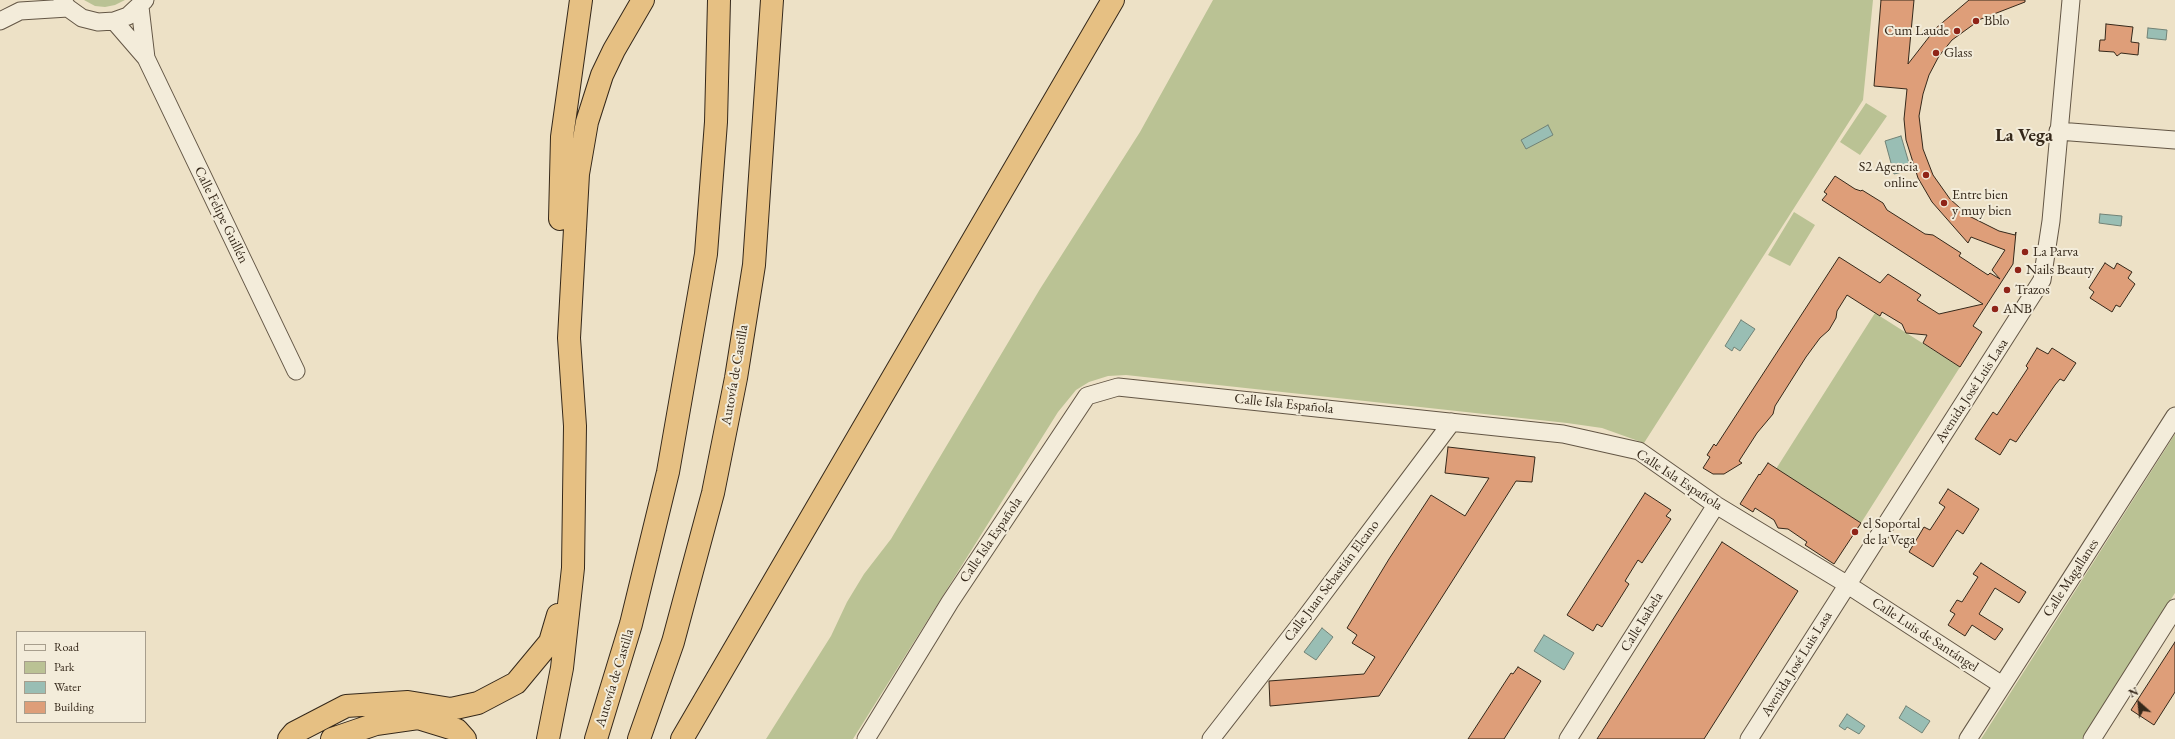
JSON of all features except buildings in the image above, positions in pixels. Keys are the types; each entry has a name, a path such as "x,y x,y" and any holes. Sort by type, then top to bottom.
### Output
{"highway":[{"path":"548,739 562,668 573,568 576,426 561,261 562,137 581,0"},
{"path":"569,338 578,174 586,122 602,75 614,50 643,0"},
{"name":"Autovía de Castilla","path":"596,739 631,624 668,472 706,254 716,122 719,0"},
{"name":"Autovía de Castilla","path":"639,739 673,642 683,605 713,493 736,378 754,265 772,0"},
{"path":"683,737 1113,0"},
{"path":"289,739 294,733 346,706 408,702 452,709 478,703 516,683 550,642 573,568"},
{"path":"332,739 376,724 418,718 457,730 465,739"}],"street":[{"name":"Avenida José Luis Lasa","path":"1749,739 2042,280 2051,221 2071,0"},
{"path":"0,21 25,6 65,4 87,19 98,22 114,21 128,16 142,3"},
{"name":"Calle Felipe Guillén","path":"142,3 146,58"},
{"name":"Calle Felipe Guillén","path":"114,21 146,58 296,371"},
{"path":"2058,131 2175,140"},
{"name":"Calle Isla Española","path":"866,739 950,602 1087,396 1118,387 1563,434 1639,451 1716,505 1848,585"},
{"name":"Calle Magallanes","path":"1968,739 2175,416"},
{"name":"Calle Juan Sebastián Elcano","path":"1211,739 1302,622 1452,422"},
{"name":"Calle Isabela","path":"1568,739 1716,505"},
{"name":"Calle Luis de Santángel","path":"1848,585 2002,685"},
{"path":"2092,739 2175,608"}],"green space":[{"path":"84,0 125,0 115,5 105,7 95,6"},
{"path":"1213,0 1873,0 1863,100 1644,443 1602,428 1567,423 1126,375 1108,376 1089,382 1076,390 1058,412 853,739 766,739 831,636 847,602 864,574 891,539 1040,289 1140,132"},
{"path":"1866,103 1887,116 1860,155 1840,142"},
{"path":"1794,212 1815,225 1790,266 1768,255"},
{"path":"1875,313 1960,367 1861,523 1776,469"},
{"path":"2175,434 2175,593 2082,739 1981,739"}],"water":[{"path":"2148,28 2167,30 2166,40 2147,38"},
{"path":"1548,125 1553,135 1526,149 1521,140"},
{"path":"1901,136 1911,170 1894,174 1885,141"},
{"path":"2100,214 2122,216 2121,226 2099,223"},
{"path":"1741,320 1755,329 1740,351 1734,347 1732,351 1725,346"},
{"path":"1322,628 1333,637 1316,660 1304,652"},
{"path":"1544,635 1574,653 1564,670 1534,651"},
{"path":"1906,706 1930,721 1922,733 1899,718"},
{"path":"1847,714 1865,726 1859,734 1847,727 1845,730 1839,726"}],"place":[{"name":"Bblo","path":"1976,21"},
{"name":"Cum Laude","path":"1957,31"},
{"name":"Glass","path":"1936,53"},
{"name":"S2 Agencia online","path":"1926,175"},
{"name":"Entre bien y muy bien","path":"1944,203"},
{"name":"La Parva","path":"2025,252"},
{"name":"Nails Beauty","path":"2018,270"},
{"name":"Trazos","path":"2007,290"},
{"name":"ANB","path":"1995,309"},
{"name":"el Soportal de la Vega","path":"1855,532"}],"district":[{"name":"La Vega","path":"2024,136"}]}
